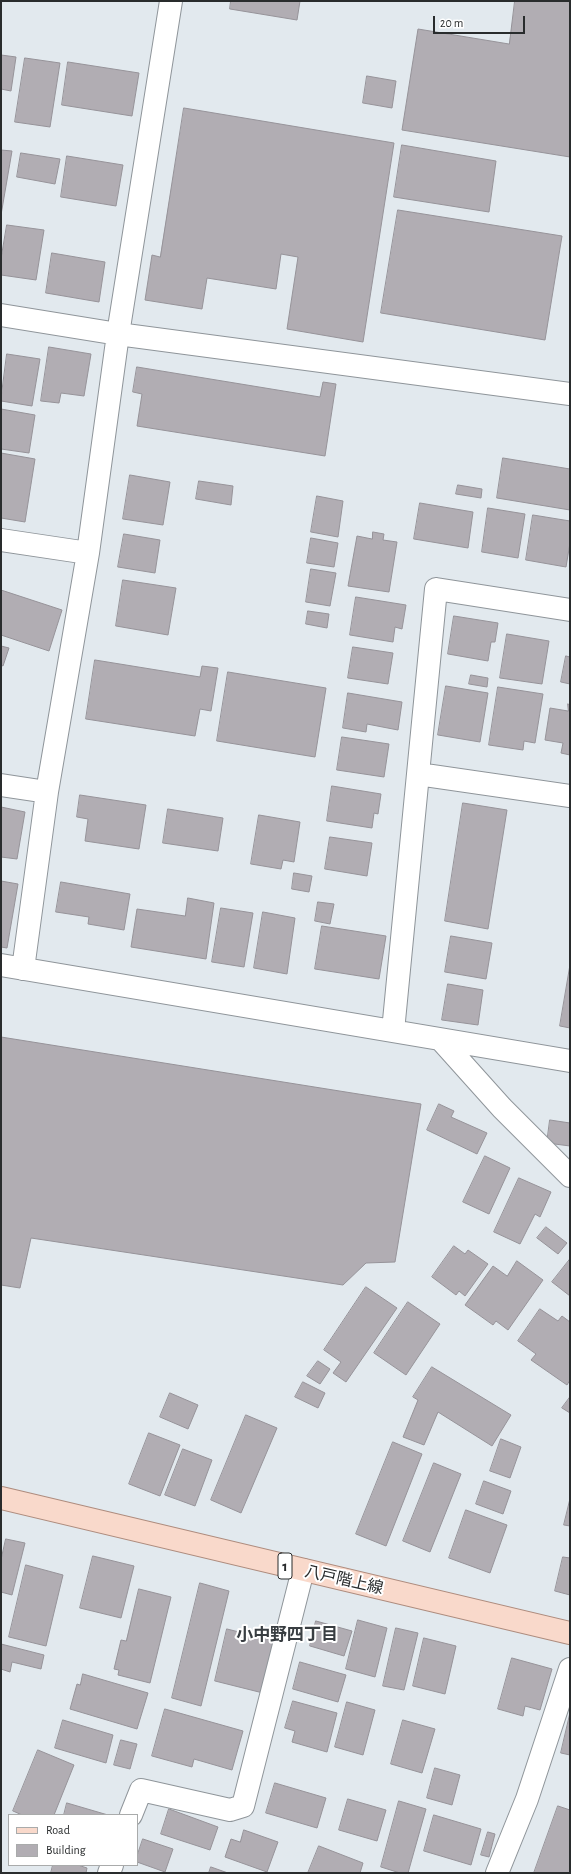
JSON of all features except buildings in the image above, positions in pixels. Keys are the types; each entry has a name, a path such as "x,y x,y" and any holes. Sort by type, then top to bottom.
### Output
{"main road":[{"name":"八戸階上線","path":"1,1498 570,1633"}],"street":[{"path":"23,969 47,792 88,553 118,334 171,1"},
{"path":"1,315 118,334 570,394"},
{"path":"1,540 88,553"},
{"path":"393,1031 436,590 570,610"},
{"path":"418,774 570,796"},
{"path":"1,785 47,792"},
{"path":"1,965 570,1061"},
{"path":"441,1040 502,1108 570,1176"},
{"path":"131,1814 141,1790 230,1810 243,1806 303,1570"},
{"path":"497,1873 527,1799 570,1669"}],"district":[{"name":"小中野四丁目","path":"287,1635"}]}
